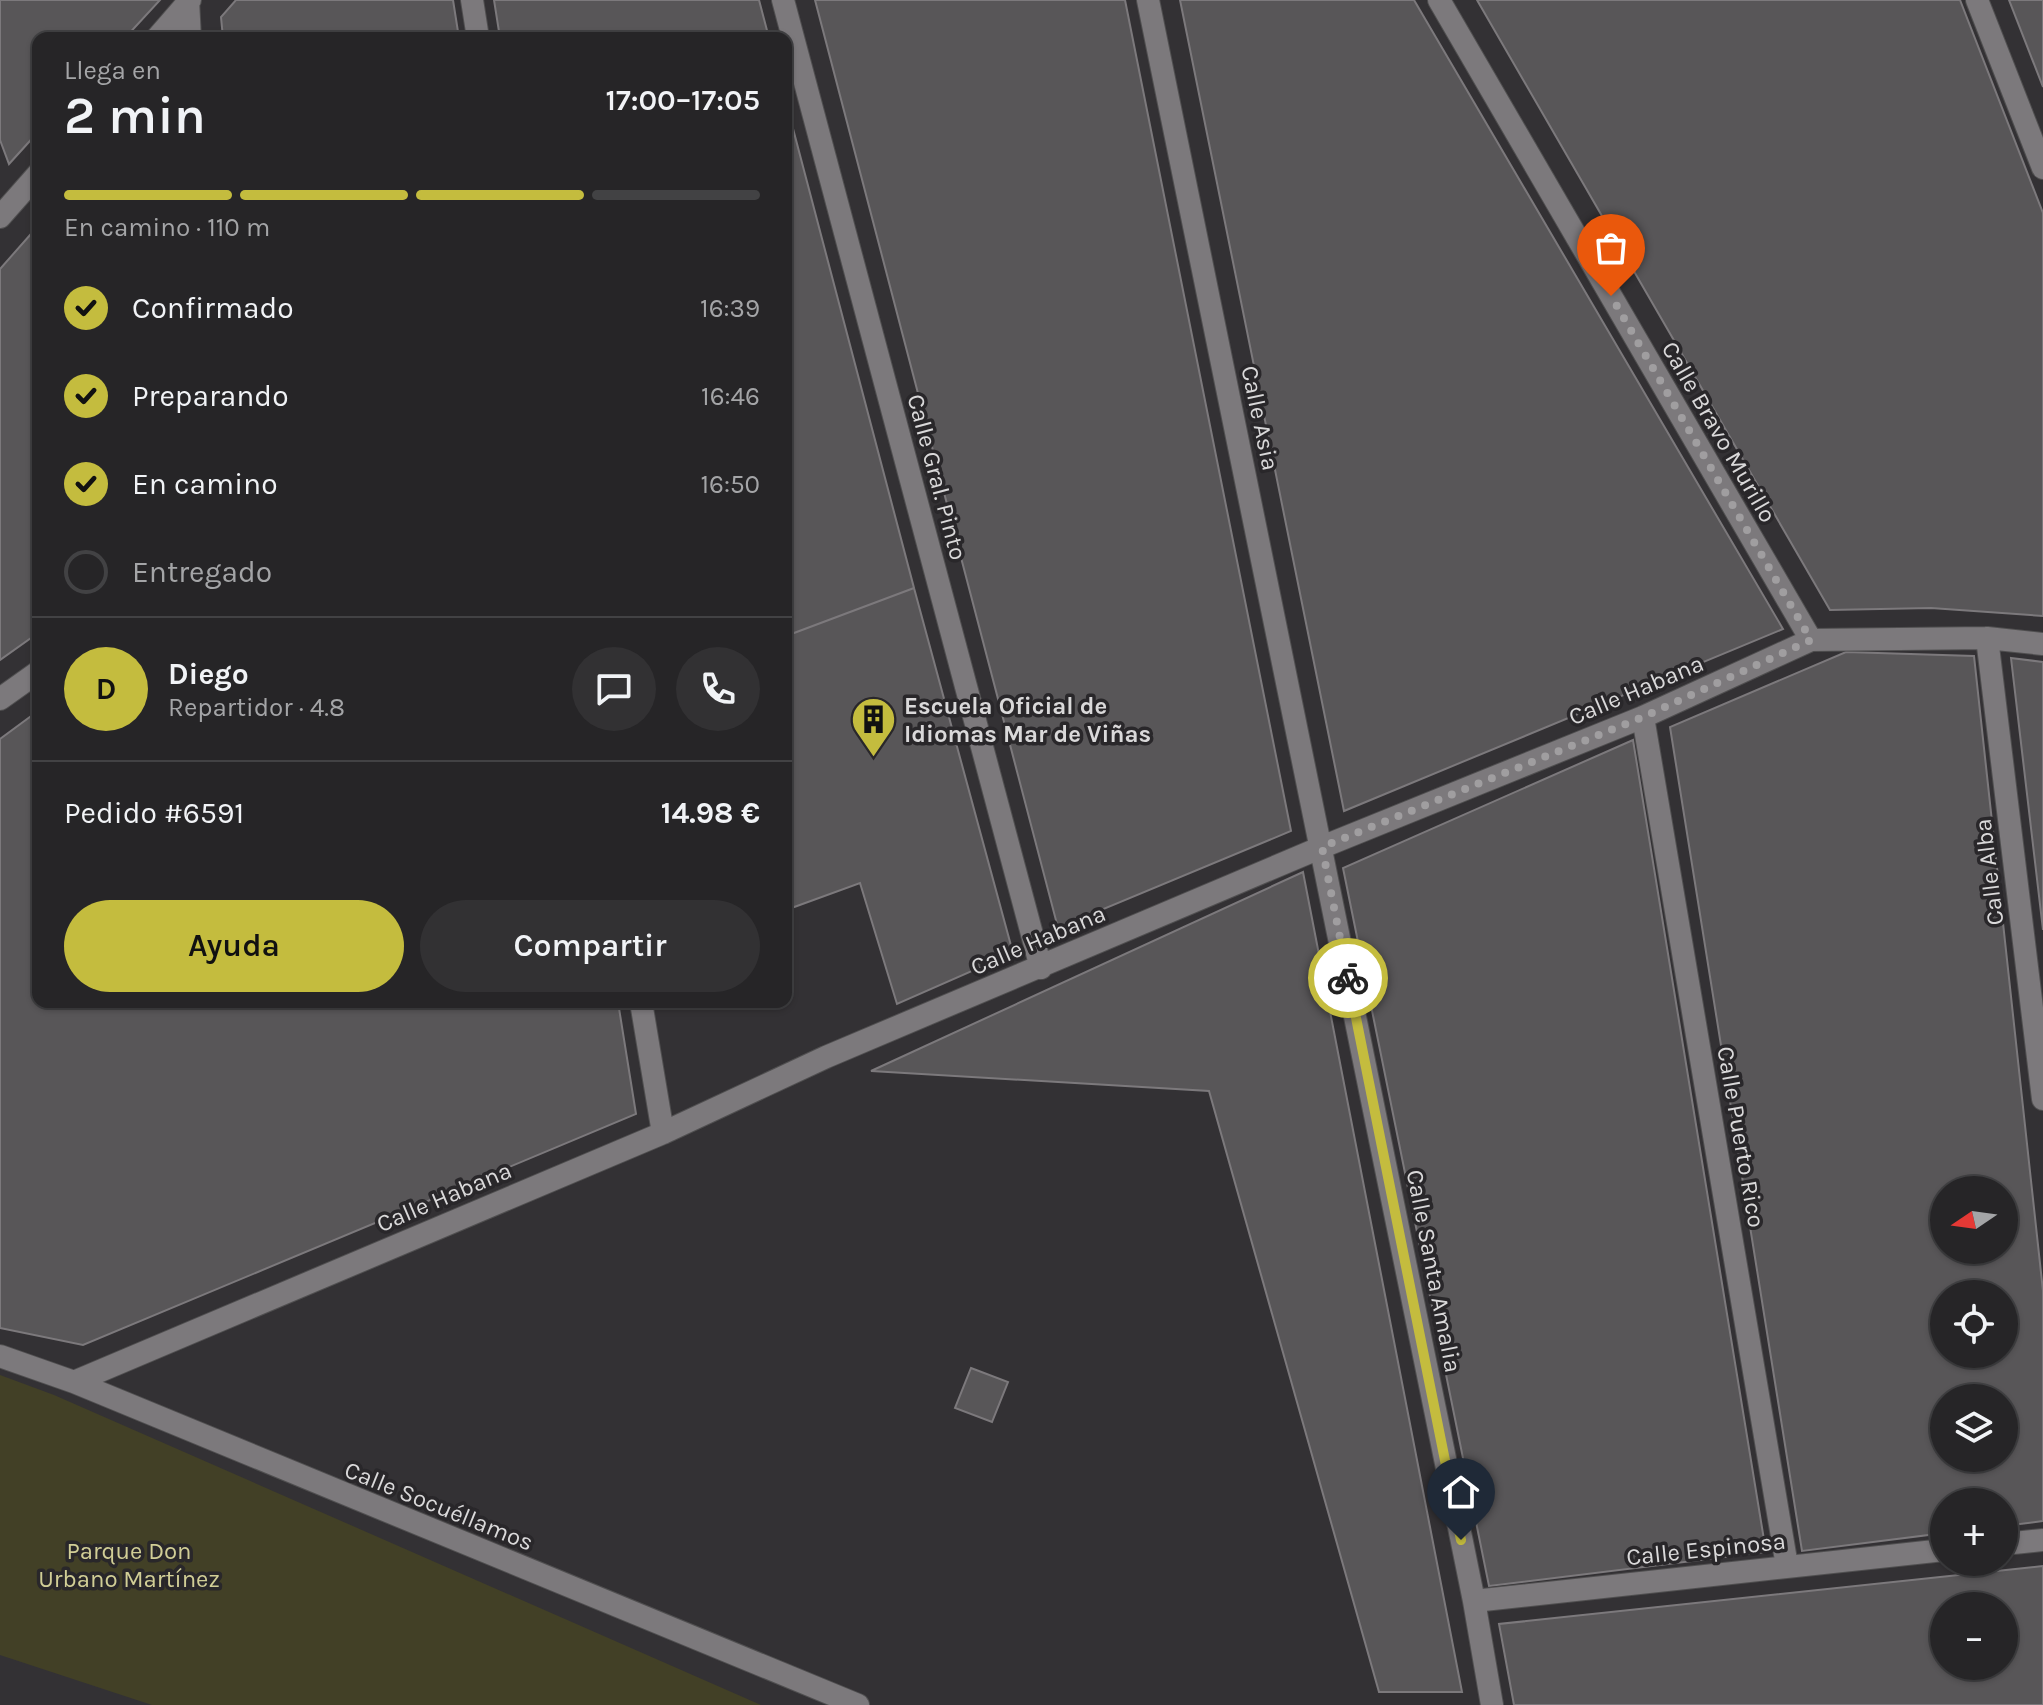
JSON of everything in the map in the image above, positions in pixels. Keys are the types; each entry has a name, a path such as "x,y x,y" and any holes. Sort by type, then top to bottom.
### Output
{"street":[{"path":"472,0 477,32"},
{"name":"Calle Gral. Pinto","path":"783,0 792,32"},
{"name":"Calle Asia","path":"1148,0 1322,847"},
{"name":"Calle Bravo Murillo","path":"1439,0 1811,640"},
{"path":"1977,0 2043,168"},
{"path":"162,32 189,1"},
{"path":"189,1 190,32"},
{"name":"Calle Gral. Pinto","path":"792,34 1041,968"},
{"path":"0,217 32,181"},
{"name":"Calle Habana","path":"74,1382 663,1133 826,1057 1322,847 1643,717 1811,640 1987,638 2043,644"},
{"name":"Calle Alba","path":"1987,638 2043,1099"},
{"path":"0,699 32,676"},
{"name":"Calle Puerto Rico","path":"1643,717 1787,1566"},
{"name":"Calle Santa Amalia","path":"1322,847 1474,1601 1492,1705"},
{"path":"642,1008 663,1133"},
{"name":"Calle Socuéllamos","path":"0,1356 74,1382 858,1705"},
{"path":"2018,1543 2043,1540"},
{"name":"Calle Espinosa","path":"1474,1601 1930,1551"}],"green space":[{"name":"Parque Don Urbano Martínez","path":"0,1375 54,1395 761,1705 152,1705 0,1655"}],"building":[{"path":"0,0 160,0 131,32 32,32 32,139 9,164 0,140"},
{"path":"236,0 453,0 458,32 222,32 221,17"},
{"path":"494,0 759,0 767,32 499,32"},
{"path":"815,0 1125,0 1291,831 1058,928"},
{"path":"1180,0 1414,0 1783,629 1344,811"},
{"path":"1477,0 1960,0 2043,213 2043,616 1931,608 1830,610"},
{"path":"2009,0 2043,0 2043,87"},
{"path":"792,125 914,588 792,634"},
{"path":"32,233 32,637 0,660 0,269"},
{"name":"Escuela Oficial de Idiomas Mar de Viñas","path":"914,588 1013,953 897,1004 860,883 792,908 792,634"},
{"path":"1846,652 1974,656 2043,1291 2043,1521 2018,1524 2018,1488 1930,1488 1930,1535 1802,1551 1670,727"},
{"path":"2011,658 2043,662 2043,930"},
{"path":"32,715 32,1008 619,1008 636,1114 83,1345 0,1328 0,739"},
{"path":"1633,740 1766,1552 1489,1586 1343,868"},
{"path":"1303,872 1462,1692 1379,1692 1209,1091 871,1071"},
{"path":"971,1368 1008,1382 992,1422 955,1408"},
{"path":"2043,1566 2043,1705 1514,1705 1499,1624 1949,1576 2018,1576 2018,1569"}],"way so far":[{"path":"1348,978 1322,847 1643,717 1811,640 1611,296"}],"place":[{"name":"Escuela Oficial de Idiomas Mar de Viñas","path":"873,759"}],"route":[{"path":"1348,978 1461,1540"}]}
